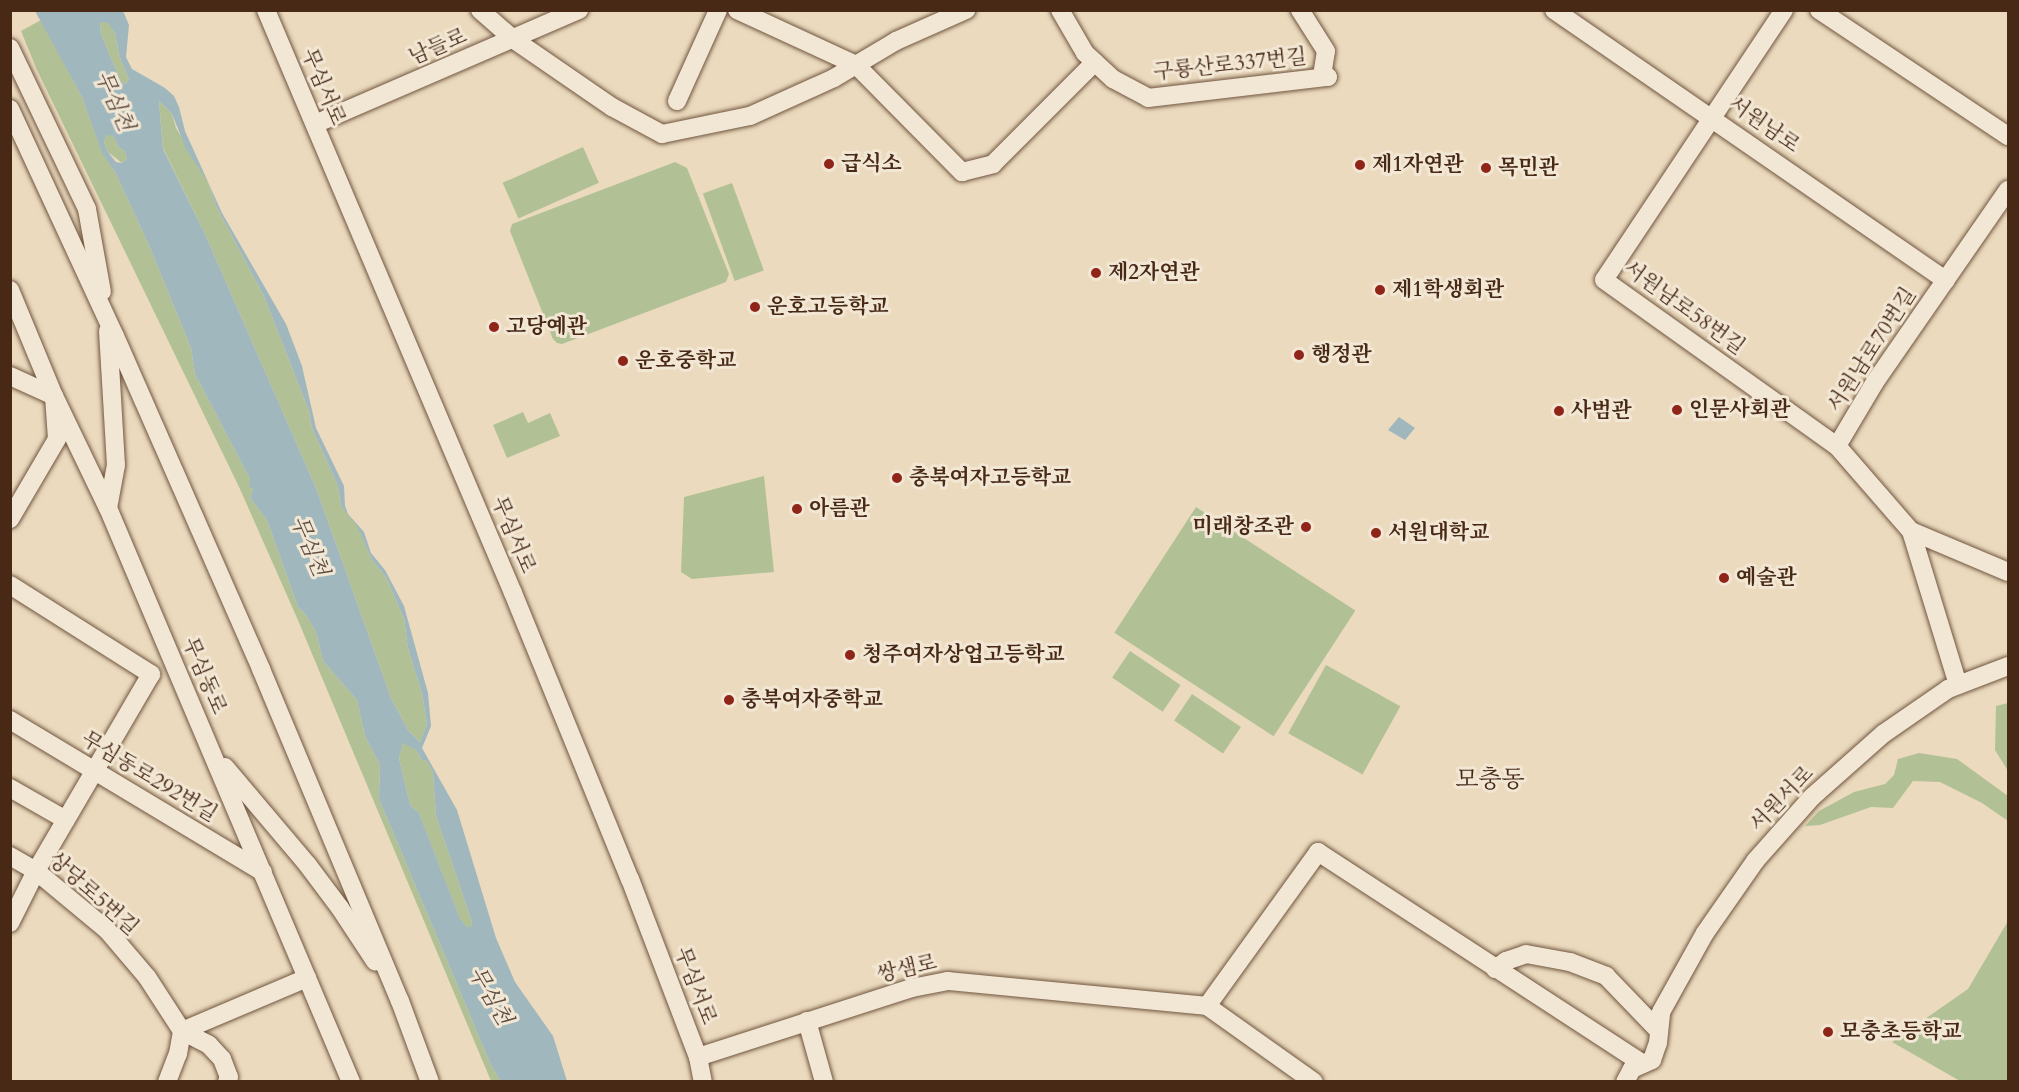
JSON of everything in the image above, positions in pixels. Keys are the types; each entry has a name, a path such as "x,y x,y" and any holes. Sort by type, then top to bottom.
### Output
{"street":[{"name":"무심서로","path":"266,10 513,594 630,879 698,1057 704,1082"},
{"path":"480,10 513,39 612,107 662,134 750,117 856,64 896,41 959,12"},
{"path":"537,30 554,10"},
{"name":"남들로","path":"315,124 579,10"},
{"path":"678,100 718,10"},
{"path":"737,10 856,64 962,172 993,164 1095,62"},
{"name":"구룡산로337번길","path":"1060,10 1085,54 1113,79 1148,98 1328,77 1322,76 1326,51 1299,10"},
{"name":"서원남로","path":"1554,10 1714,118 1946,280"},
{"path":"1714,118 1784,10"},
{"path":"1819,10 2008,136"},
{"path":"10,48 87,209 107,319 116,465 108,508"},
{"path":"10,110 107,319 261,669 400,1001 430,1082"},
{"name":"서원남로58번길","path":"1714,118 1604,280 1837,446"},
{"name":"서원남로70번길","path":"1837,446 1875,382 2008,190"},
{"name":"무심동로","path":"10,291 54,396 108,508 351,1082"},
{"path":"10,376 54,396 57,439 10,519"},
{"path":"1837,446 1911,531 1958,685"},
{"path":"1911,531 2008,572"},
{"path":"10,585 152,674"},
{"path":"10,923 36,871 152,674 175,665"},
{"name":"서원서로","path":"1625,1082 1632,1069 1652,1060 1661,1012 1705,933 1755,860 1812,797 1883,734 1958,685 2008,666"},
{"name":"무심동로292번길","path":"10,720 96,769 263,872"},
{"path":"210,748 340,908 400,1001"},
{"path":"10,788 66,820"},
{"path":"1207,1006 1318,852 1643,1064"},
{"name":"상당로5번길","path":"10,856 36,871 107,930 147,977 182,1031"},
{"path":"1495,969 1506,961 1526,954 1579,966 1606,976 1659,1031"},
{"path":"182,1031 307,978"},
{"name":"쌍샘로","path":"698,1057 912,988 948,981 1207,1006 1314,1082"},
{"path":"807,1021 824,1082"},
{"path":"167,1082 178,1054 182,1031"},
{"path":"182,1031 209,1046 222,1059 229,1077 227,1082"}],"green space":[{"path":"41,20 82,97 102,152 115,172 148,243 191,348 195,374 250,479 253,489 250,498 267,520 298,607 306,615 316,632 323,661 357,700 365,736 380,765 379,799 491,1065 500,1081 491,1081 297,618 240,489 37,70 21,31"},
{"path":"100,22 108,22 115,33 119,55 129,80 125,84 120,80 101,34"},
{"path":"159,101 172,114 176,128 208,182 217,208 263,294 309,411 312,428 338,486 341,506 357,525 372,560 386,577 404,619 408,648 422,694 427,724 420,742 408,730 391,698 316,488 204,232 163,148"},
{"path":"107,134 113,136 118,146 125,152 127,159 122,163 108,152 104,142"},
{"path":"583,147 599,183 518,218 503,183"},
{"path":"675,162 687,168 729,274 726,282 562,344 557,343 553,339 510,231 512,224"},
{"path":"732,183 764,270 735,281 703,194"},
{"path":"523,412 528,423 550,413 560,436 507,458 493,425"},
{"path":"764,476 774,572 692,579 681,572 684,497"},
{"path":"1196,507 1355,610 1274,736 1114,633"},
{"path":"1130,651 1181,685 1163,712 1112,678"},
{"path":"1326,665 1400,706 1363,774 1288,733"},
{"path":"1192,694 1241,727 1223,754 1174,721"},
{"path":"2008,703 2008,771 1995,750 1996,706"},
{"path":"403,742 416,750 422,760 427,761 433,773 436,816 472,922 471,928 460,920 419,813 410,805 399,758"},
{"path":"1919,753 1957,759 2008,796 2008,821 1982,803 1940,782 1913,781 1893,808 1871,807 1820,825 1805,826 1819,811 1854,792 1885,784 1894,775 1898,759"},
{"path":"2008,921 2008,1081 1960,1081 1892,1042 1968,989"}],"water":[{"name":"무심천","path":"35,11 123,11 129,25 126,57 132,69 165,88 174,96 185,131 222,213 286,324 302,366 316,428 344,486 345,506 348,514 364,532 371,553 385,570 404,606 428,693 431,726 422,748 457,810 496,938 515,982 553,1036 567,1081 500,1081 491,1065 379,799 380,765 365,736 357,700 323,661 316,632 306,615 298,607 267,520 250,498 253,489 249,486 250,479 195,374 191,348 148,243 115,172 102,153 82,97","holes":["100,22 108,23 115,33 119,55 129,80 125,84 120,80 101,34","159,101 172,114 186,149 208,182 217,208 263,294 309,411 312,428 338,486 341,506 357,526 372,560 386,577 404,619 408,648 422,694 427,724 420,742 408,730 391,698 316,488 204,232 163,149","107,135 113,136 118,146 125,152 127,159 122,163 116,162 104,142","403,743 416,750 422,760 427,761 433,773 436,816 472,922 471,927 467,927 460,919 419,813 410,805 399,758"]},
{"path":"1399,417 1415,428 1405,440 1388,430"}],"place":[{"name":"급식소","path":"829,164"},
{"name":"제1자연관","path":"1360,165"},
{"name":"목민관","path":"1486,168"},
{"name":"제2자연관","path":"1096,273"},
{"name":"제1학생회관","path":"1380,290"},
{"name":"운호고등학교","path":"755,307"},
{"name":"고당예관","path":"494,327"},
{"name":"행정관","path":"1299,355"},
{"name":"운호중학교","path":"623,361"},
{"name":"인문사회관","path":"1677,410"},
{"name":"사범관","path":"1559,411"},
{"name":"충북여자고등학교","path":"897,478"},
{"name":"아름관","path":"797,509"},
{"name":"미래창조관","path":"1306,527"},
{"name":"서원대학교","path":"1376,533"},
{"name":"예술관","path":"1724,578"},
{"name":"청주여자상업고등학교","path":"850,655"},
{"name":"충북여자중학교","path":"729,700"},
{"name":"모충초등학교","path":"1828,1032"}],"district":[{"name":"모충동","path":"1490,780"}]}
